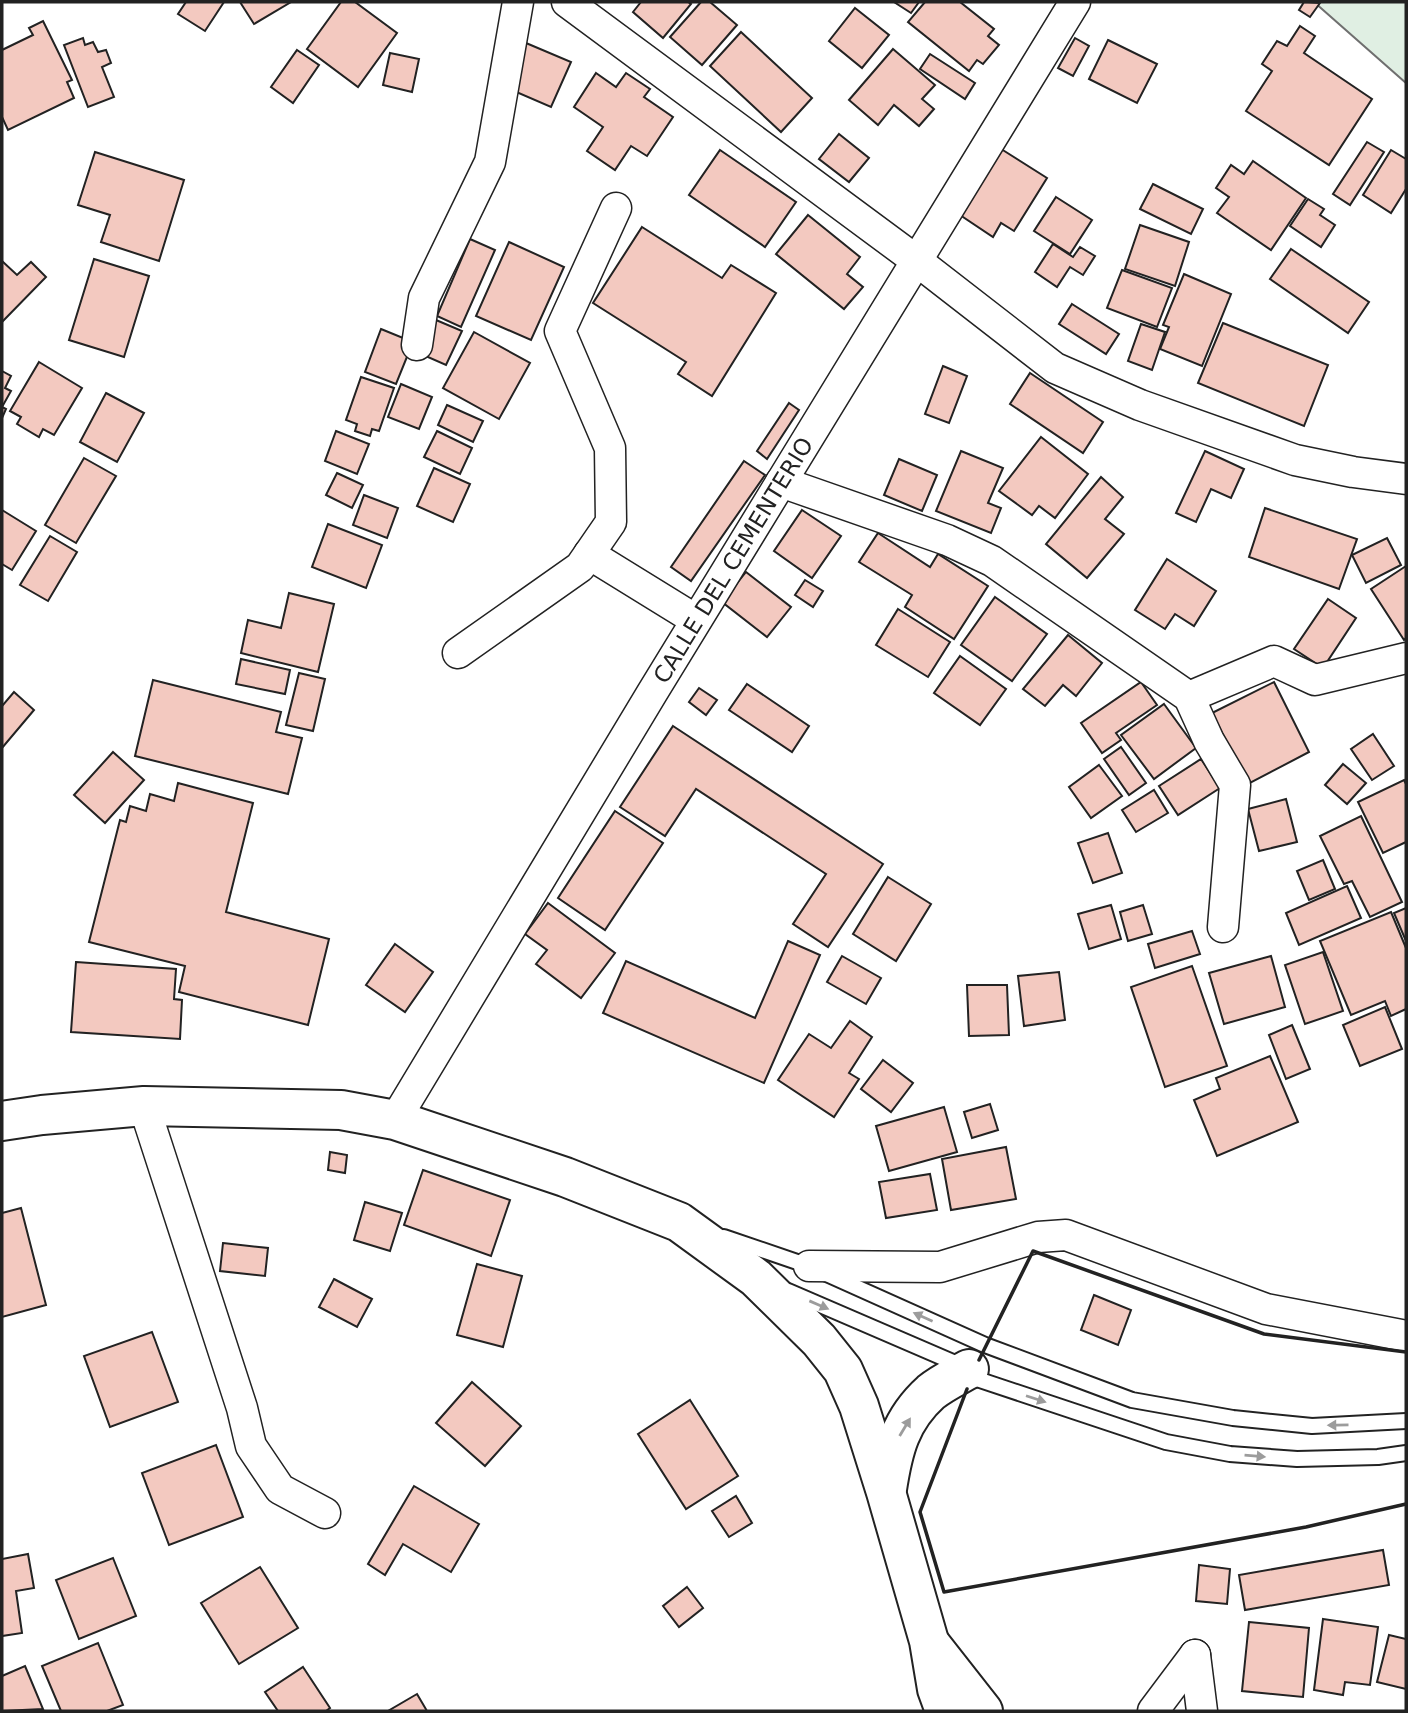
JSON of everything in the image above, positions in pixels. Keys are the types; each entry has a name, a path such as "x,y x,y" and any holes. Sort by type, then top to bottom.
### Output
{"main road":[{"path":"2,1121 144,1106 341,1110 395,1120 565,1177 679,1222 756,1278 820,1340 843,1370 859,1406 886,1492 929,1641 937,1689 945,1711"},
{"path":"886,1492 892,1453 901,1430 933,1391 969,1369"},
{"path":"929,1641 983,1711"}],"street":[{"path":"417,345 424,298 490,162 518,2"},
{"path":"567,2 917,261 1055,368 1140,405 1295,460 1406,479"},
{"name":"CALLE DEL CEMENTERIO","path":"395,1120 696,620 1075,2"},
{"path":"458,653 580,567 611,522 610,448 560,331 615,208"},
{"path":"780,482 947,540 992,561 1189,696 1209,741 1235,785 1223,927"},
{"path":"589,554 696,620"},
{"path":"1189,696 1274,661 1315,680 1406,658"},
{"path":"144,1106 242,1408 251,1446 280,1489 325,1513"},
{"path":"809,1266 940,1267 1038,1237 1066,1235 1266,1309 1406,1336"},
{"path":"1153,1711 1195,1655 1202,1711"}],"lane":[{"path":"679,1222 809,1266 985,1345 1132,1399 1233,1418 1312,1426 1406,1421"},
{"path":"756,1278 969,1369 971,1377 1166,1442 1230,1454 1297,1459 1406,1454"}],"green space":[{"path":"1314,2 1406,2 1406,83"}],"building":[{"path":"186,2 224,2 205,31 178,14"},
{"path":"240,2 291,2 254,24"},
{"path":"341,2 355,2 397,33 358,87 307,49"},
{"path":"641,2 691,4 663,38 633,12"},
{"path":"701,2 710,2 737,25 702,65 670,37"},
{"path":"894,2 919,2 911,13"},
{"path":"925,2 960,2 994,29 988,36 999,45 983,64 977,60 969,71 908,22"},
{"path":"1304,2 1320,3 1310,17 1299,10"},
{"path":"855,8 889,35 862,68 829,41"},
{"path":"43,21 72,80 67,82 74,98 8,130 2,117 2,50 33,35 29,28"},
{"path":"1300,26 1315,36 1304,53 1372,99 1329,165 1246,111 1272,71 1262,64 1277,41 1287,46"},
{"path":"741,32 812,98 781,132 710,66"},
{"path":"83,38 85,45 93,42 98,52 106,50 111,63 102,67 114,97 88,107 64,45"},
{"path":"1075,38 1089,46 1073,76 1058,68"},
{"path":"1108,40 1157,64 1137,103 1089,79"},
{"path":"526,43 571,62 551,107 507,88"},
{"path":"893,49 935,85 922,99 934,109 919,126 894,105 878,125 849,100"},
{"path":"297,50 319,65 293,103 271,87"},
{"path":"390,53 419,59 412,92 383,85"},
{"path":"930,54 975,83 965,99 920,69"},
{"path":"596,73 616,87 626,73 650,89 644,97 673,117 647,156 631,146 615,170 587,151 603,127 574,107"},
{"path":"839,134 869,158 849,182 819,159"},
{"path":"1367,142 1384,152 1350,205 1333,194"},
{"path":"998,147 1047,178 1014,231 1001,223 993,237 957,213"},
{"path":"720,150 796,202 765,247 689,195"},
{"path":"1391,150 1406,159 1406,189 1391,213 1363,195"},
{"path":"95,152 184,180 159,261 101,242 110,215 78,205"},
{"path":"1253,161 1306,198 1271,250 1217,213 1229,197 1216,188 1231,165 1244,174"},
{"path":"1153,184 1203,209 1191,234 1140,209"},
{"path":"1056,197 1092,220 1070,254 1034,231"},
{"path":"1308,199 1324,209 1320,215 1335,225 1321,247 1290,226"},
{"path":"808,215 860,257 847,274 863,287 844,309 776,254"},
{"path":"1140,225 1189,242 1175,286 1125,269"},
{"path":"642,227 722,278 731,265 776,293 712,396 678,374 686,362 593,303"},
{"path":"470,239 495,250 461,327 437,316"},
{"path":"509,242 564,267 531,340 476,316"},
{"path":"1053,244 1073,257 1080,247 1095,256 1083,275 1070,267 1057,287 1035,272"},
{"path":"1291,249 1369,302 1348,333 1270,279"},
{"path":"94,259 149,276 124,357 69,340"},
{"path":"2,261 17,275 31,262 46,277 2,322"},
{"path":"1122,270 1172,288 1157,327 1107,308"},
{"path":"1184,274 1231,294 1202,366 1160,349 1169,327 1163,325"},
{"path":"1072,304 1119,334 1106,354 1059,324"},
{"path":"436,320 462,331 446,365 421,354"},
{"path":"1223,323 1328,365 1304,426 1198,383"},
{"path":"1141,324 1165,332 1152,370 1128,361"},
{"path":"381,329 413,342 396,384 365,372"},
{"path":"474,332 530,363 499,419 443,388"},
{"path":"39,362 82,388 54,435 43,429 39,437 17,424 21,417 10,411"},
{"path":"943,366 967,376 949,423 925,414"},
{"path":"2,371 11,376 5,388 11,391 2,407"},
{"path":"1030,373 1103,422 1083,453 1010,404"},
{"path":"361,377 394,388 379,431 372,429 370,436 355,431 357,424 346,420"},
{"path":"401,384 432,397 419,429 388,417"},
{"path":"106,393 144,413 117,462 80,442"},
{"path":"789,403 799,410 767,459 757,451"},
{"path":"447,405 483,421 473,442 438,425"},
{"path":"336,431 369,444 357,474 325,461"},
{"path":"437,431 472,448 460,474 424,457"},
{"path":"1041,437 1088,474 1055,518 1039,506 1032,515 999,491"},
{"path":"961,451 1003,468 988,503 1001,508 991,533 936,511"},
{"path":"1205,451 1244,469 1231,498 1211,489 1196,522 1176,513"},
{"path":"84,458 116,476 76,543 45,525"},
{"path":"899,459 937,475 922,511 884,495"},
{"path":"744,461 765,475 691,581 671,567"},
{"path":"434,468 470,484 453,522 417,506"},
{"path":"337,473 363,485 352,508 326,495"},
{"path":"1101,477 1123,497 1105,519 1124,534 1087,578 1046,544"},
{"path":"364,495 398,508 387,538 353,525"},
{"path":"1265,508 1357,539 1339,589 1249,557"},
{"path":"2,510 36,531 12,570 2,564"},
{"path":"802,510 841,536 812,578 774,551"},
{"path":"328,524 382,545 366,588 312,567"},
{"path":"878,533 930,567 938,554 988,586 954,639 905,607 912,595 859,562"},
{"path":"50,536 77,552 48,601 20,585"},
{"path":"1387,538 1401,565 1366,583 1352,555"},
{"path":"1167,559 1216,591 1194,626 1175,614 1165,629 1135,610"},
{"path":"1406,566 1406,638 1404,640 1371,589"},
{"path":"746,572 791,607 767,637 722,602"},
{"path":"805,580 823,591 813,607 795,595"},
{"path":"289,593 334,604 318,672 241,653 248,620 281,628"},
{"path":"995,597 1047,634 1012,681 961,645"},
{"path":"1328,599 1356,618 1323,668 1294,649"},
{"path":"898,609 950,642 928,677 876,645"},
{"path":"1068,635 1102,663 1076,696 1063,685 1045,706 1023,689"},
{"path":"960,656 1006,689 980,725 934,693"},
{"path":"241,659 290,670 285,694 236,684"},
{"path":"299,673 325,679 313,731 286,725"},
{"path":"153,680 281,712 276,732 302,738 288,794 135,756"},
{"path":"1141,682 1157,705 1116,733 1121,740 1102,753 1081,723"},
{"path":"1274,682 1309,752 1248,784 1212,713"},
{"path":"747,684 809,726 792,752 729,710"},
{"path":"699,688 717,700 706,715 689,702"},
{"path":"14,692 34,710 2,748 2,706"},
{"path":"1164,704 1196,748 1154,779 1121,735"},
{"path":"673,726 883,864 828,947 793,924 826,874 696,789 665,836 620,807"},
{"path":"1373,734 1394,766 1372,780 1351,749"},
{"path":"1121,747 1146,783 1129,795 1104,759"},
{"path":"113,752 144,780 105,823 74,795"},
{"path":"1201,759 1220,788 1178,815 1159,786"},
{"path":"1343,764 1366,783 1347,804 1325,785"},
{"path":"1099,765 1122,796 1091,818 1069,787"},
{"path":"1404,780 1406,842 1383,853 1358,802"},
{"path":"178,783 253,803 226,912 329,939 308,1025 179,992 185,966 89,942 120,820 126,822 130,806 146,811 150,794 174,801"},
{"path":"1154,790 1168,813 1136,832 1122,810"},
{"path":"1286,799 1297,842 1259,851 1248,809"},
{"path":"615,811 663,843 605,930 558,898"},
{"path":"1361,816 1402,902 1370,917 1352,881 1344,884 1320,836"},
{"path":"1108,833 1122,873 1093,883 1078,843"},
{"path":"1323,860 1335,889 1309,900 1297,871"},
{"path":"888,877 931,904 896,961 853,934"},
{"path":"1347,886 1361,918 1299,945 1286,913"},
{"path":"548,903 615,953 581,998 536,964 547,950 525,934"},
{"path":"1111,905 1121,939 1089,949 1078,914"},
{"path":"1143,905 1152,934 1128,941 1120,912"},
{"path":"1406,908 1406,941 1394,913"},
{"path":"1391,912 1406,948 1406,1009 1391,1016 1385,1001 1351,1015 1320,941"},
{"path":"1192,931 1200,954 1155,968 1148,944"},
{"path":"788,941 820,955 764,1083 603,1013 626,961 755,1018"},
{"path":"395,944 433,972 405,1012 366,985"},
{"path":"1323,952 1343,1011 1305,1024 1285,965"},
{"path":"842,956 881,978 866,1004 827,982"},
{"path":"1271,956 1285,1007 1224,1024 1209,973"},
{"path":"76,962 176,969 174,999 182,1000 180,1039 71,1032"},
{"path":"1192,966 1227,1066 1165,1087 1131,987"},
{"path":"1059,972 1065,1020 1024,1026 1018,976"},
{"path":"967,985 1007,985 1009,1035 969,1036"},
{"path":"1385,1007 1402,1049 1360,1066 1343,1025"},
{"path":"850,1021 872,1037 849,1073 859,1079 834,1117 778,1080 809,1034 831,1048"},
{"path":"1292,1025 1310,1069 1286,1079 1269,1035"},
{"path":"1270,1056 1298,1122 1217,1156 1194,1100 1220,1089 1216,1078"},
{"path":"883,1060 913,1083 891,1112 861,1089"},
{"path":"990,1104 998,1130 972,1138 964,1112"},
{"path":"944,1107 957,1152 889,1171 876,1126"},
{"path":"1006,1147 1016,1199 951,1210 942,1159"},
{"path":"330,1152 347,1155 345,1173 328,1170"},
{"path":"423,1170 510,1200 491,1256 404,1225"},
{"path":"930,1174 937,1210 886,1218 879,1182"},
{"path":"365,1202 402,1213 390,1251 354,1240"},
{"path":"21,1208 46,1305 2,1317 2,1213"},
{"path":"223,1243 268,1248 265,1276 220,1271"},
{"path":"477,1264 522,1276 503,1347 457,1335"},
{"path":"334,1279 372,1299 357,1327 319,1307"},
{"path":"1094,1295 1131,1310 1118,1345 1081,1330"},
{"path":"152,1332 178,1402 110,1427 84,1356"},
{"path":"472,1382 521,1426 485,1466 436,1423"},
{"path":"690,1400 738,1476 686,1509 638,1434"},
{"path":"216,1445 243,1517 169,1545 142,1473"},
{"path":"414,1486 479,1524 451,1572 403,1544 385,1575 368,1564"},
{"path":"736,1496 752,1523 729,1537 712,1511"},
{"path":"1383,1550 1389,1585 1245,1610 1239,1575"},
{"path":"28,1554 34,1588 16,1591 22,1633 2,1636 2,1559"},
{"path":"113,1558 136,1616 79,1639 56,1580"},
{"path":"1199,1565 1230,1569 1227,1604 1196,1601"},
{"path":"260,1567 298,1628 239,1664 201,1603"},
{"path":"687,1587 703,1608 679,1627 663,1606"},
{"path":"1323,1619 1378,1627 1370,1685 1345,1682 1343,1695 1314,1690"},
{"path":"1249,1622 1309,1628 1303,1697 1242,1691"},
{"path":"1389,1635 1406,1639 1406,1689 1377,1682"},
{"path":"98,1643 123,1705 107,1711 61,1711 42,1666"},
{"path":"25,1666 43,1709 2,1711 2,1676"},
{"path":"303,1667 330,1708 326,1711 278,1711 265,1692"},
{"path":"417,1694 427,1711 388,1711"}],"wall":[{"path":"979,1360 1033,1251 1264,1334 1406,1352"},
{"path":"967,1389 920,1512 944,1592 1306,1527 1406,1504"}]}
